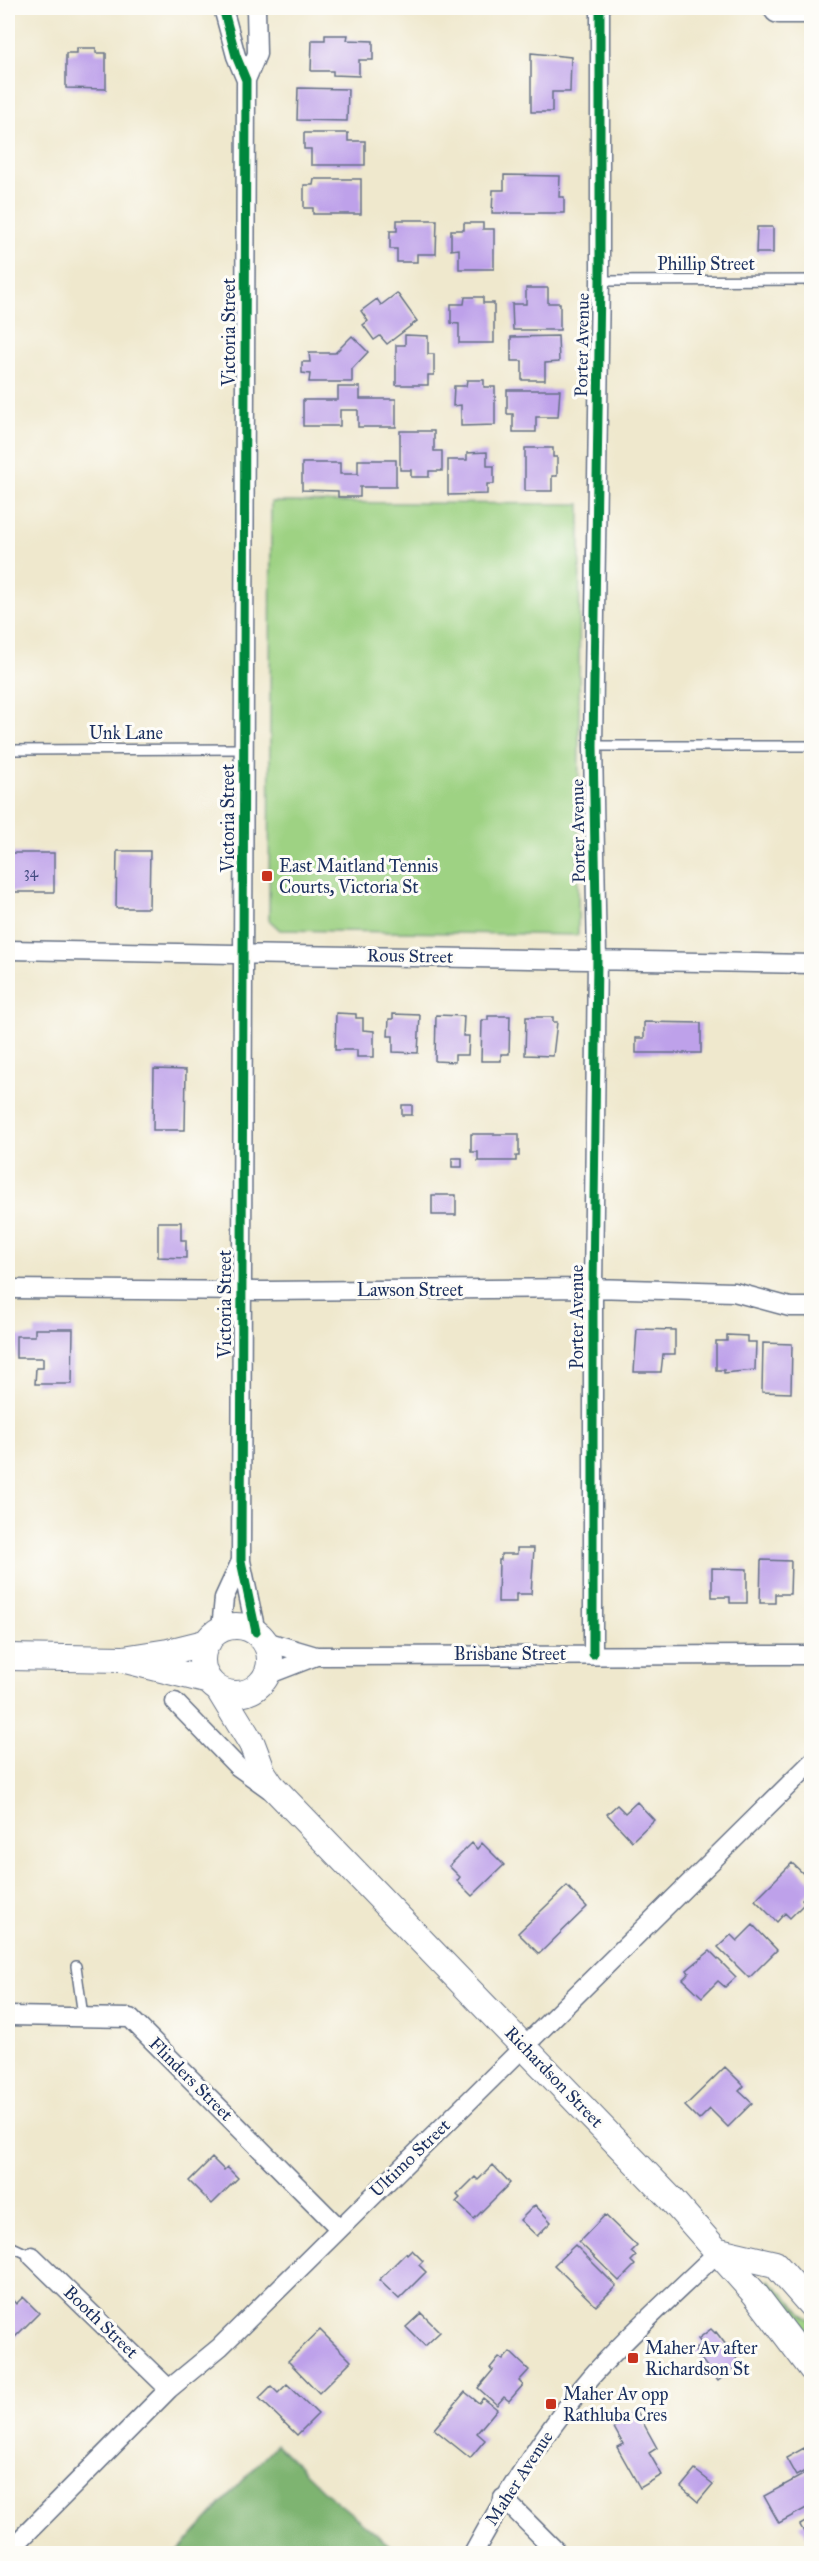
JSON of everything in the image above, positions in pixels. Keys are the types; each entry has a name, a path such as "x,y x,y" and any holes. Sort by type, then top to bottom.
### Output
{"highway":[{"path":"779,8 812,8"}],"main road":[{"path":"8,1657 123,1659 168,1652 238,1626 260,1636 270,1651 271,1663 263,1681 239,1694 228,1694 214,1685 123,1659"},
{"path":"214,1636 202,1662 214,1685"},
{"name":"Richardson Street","path":"252,1744 263,1681"},
{"name":"Richardson Street","path":"214,1685 252,1744 263,1773 283,1798 524,2046 718,2251 783,2329 812,2369"},
{"path":"718,2251 775,2264 812,2306"}],"street":[{"name":"Victoria Street","path":"223,8 236,56 246,80"},
{"name":"Victoria Street","path":"256,8 257,54 246,80 241,1561 260,1636"},
{"name":"Porter Avenue","path":"593,1654 593,1288 597,958 593,746 600,281 600,8"},
{"name":"Rous Street","path":"8,950 597,958 812,964"},
{"name":"Lawson Street","path":"8,1289 242,1291 593,1288 734,1292 790,1307 812,1307"},
{"name":"Victoria Street","path":"214,1636 224,1598 241,1561"},
{"name":"Brisbane Street","path":"260,1636 316,1656 812,1655"},
{"name":"Brisbane Street","path":"263,1681 316,1656"},
{"name":"Richardson Street","path":"175,1702 237,1766 283,1798"},
{"name":"Ultimo Street","path":"8,2553 169,2389 220,2347 812,1762"},
{"name":"Flinders Street","path":"8,2016 130,2018 339,2228"},
{"name":"Maher Avenue","path":"472,2553 503,2498 537,2447 594,2374 718,2251"},
{"name":"Booth Street","path":"33,2256 169,2389"},
{"path":"503,2498 559,2553"}],"lane":[{"name":"Phillip Street","path":"600,281 812,280"},
{"path":"593,746 812,746"},
{"name":"Unk Lane","path":"8,750 244,749"},
{"path":"76,1966 83,2016"},
{"path":"8,2245 33,2256"}],"green space":[{"path":"271,502 580,504 578,935 280,930 269,920"},
{"path":"769,2280 811,2321 811,2344 767,2282"},
{"path":"276,2444 323,2490 399,2553 177,2553"}],"building":[{"path":"325,35 348,35 347,40 373,41 373,60 359,60 359,76 333,75 333,71 311,71 312,40 325,40"},
{"path":"77,48 96,48 96,53 106,53 106,89 66,88 66,53 77,53"},
{"path":"531,53 571,57 570,92 552,92 552,112 531,112"},
{"path":"298,88 348,89 347,121 297,120"},
{"path":"304,133 348,133 348,141 365,141 365,165 311,165 311,149 304,149"},
{"path":"504,175 560,176 559,197 564,197 564,213 492,213 493,190 504,190"},
{"path":"314,179 361,179 361,214 313,214 313,208 304,208 304,185 313,185"},
{"path":"397,220 437,220 436,254 417,254 417,262 397,262 397,249 390,249 390,231 397,231"},
{"path":"464,223 483,223 483,229 494,229 494,269 459,269 459,249 451,250 451,230 464,230"},
{"path":"757,227 773,227 773,253 756,253"},
{"path":"526,288 548,288 548,303 560,303 560,330 513,330 512,304 526,304"},
{"path":"397,293 417,321 387,344 380,336 374,340 363,325 368,321 361,311 377,299 381,305"},
{"path":"465,297 483,297 483,303 494,303 494,343 459,343 459,324 451,323 451,304 464,304"},
{"path":"405,335 428,336 428,354 434,354 434,375 428,375 428,385 396,385 396,345 405,345"},
{"path":"352,336 368,352 352,369 352,382 309,382 310,374 302,373 302,362 310,362 309,353 335,353"},
{"path":"558,336 559,362 545,363 545,380 522,380 522,361 511,361 511,337"},
{"path":"467,380 484,380 484,387 495,387 495,425 461,426 461,405 453,406 454,386 466,386"},
{"path":"338,387 360,387 360,399 396,399 396,427 358,427 358,410 340,410 340,426 303,426 303,400 338,400"},
{"path":"507,390 560,390 558,417 536,417 536,432 513,432 513,414 507,414"},
{"path":"400,431 434,431 434,451 442,451 442,471 429,471 429,477 411,477 411,470 400,470"},
{"path":"525,448 553,448 553,457 557,457 557,476 552,476 552,491 525,491"},
{"path":"487,452 487,466 494,466 494,484 487,484 487,494 448,495 448,460 467,460 467,453"},
{"path":"358,460 396,460 396,487 360,487 360,497 338,497 338,491 302,490 302,463 340,463 340,474 358,474"},
{"path":"117,851 150,851 149,908 116,908"},
{"path":"9,853 54,853 54,892 8,892"},
{"path":"336,1013 356,1014 356,1018 363,1018 363,1030 374,1031 374,1057 357,1057 357,1050 335,1050"},
{"path":"393,1014 420,1015 418,1053 393,1052 393,1036 388,1036 389,1019 393,1019"},
{"path":"436,1015 464,1016 463,1036 469,1036 468,1055 455,1055 455,1062 435,1061"},
{"path":"488,1016 510,1016 509,1054 501,1054 501,1061 481,1061 482,1020 488,1020"},
{"path":"526,1017 553,1017 553,1022 557,1022 553,1056 525,1055"},
{"path":"644,1022 701,1023 701,1053 636,1053 636,1038 644,1038"},
{"path":"154,1069 186,1070 185,1130 153,1130"},
{"path":"402,1105 412,1105 412,1115 402,1115"},
{"path":"471,1134 519,1134 519,1156 516,1156 516,1161 478,1161 478,1152 471,1152"},
{"path":"452,1158 462,1158 462,1167 452,1167"},
{"path":"432,1195 456,1195 456,1215 432,1215"},
{"path":"158,1222 181,1222 181,1240 186,1240 186,1258 158,1257"},
{"path":"35,1329 73,1329 72,1384 35,1384 36,1368 43,1368 43,1358 16,1358 16,1336 35,1336"},
{"path":"637,1329 675,1330 675,1354 663,1354 661,1372 634,1372"},
{"path":"727,1335 747,1336 747,1342 756,1342 755,1370 724,1373 724,1370 716,1370 716,1341 727,1341"},
{"path":"763,1343 792,1344 791,1393 762,1392"},
{"path":"517,1548 534,1548 531,1594 516,1594 516,1602 498,1602 501,1554 517,1554"},
{"path":"761,1560 791,1561 790,1594 775,1594 775,1603 760,1603"},
{"path":"712,1568 747,1569 747,1603 730,1603 730,1597 712,1597"},
{"path":"637,1802 654,1820 632,1841 607,1814 617,1805 625,1813"},
{"path":"472,1843 477,1849 482,1843 504,1865 472,1896 457,1881 460,1877 449,1866"},
{"path":"792,1863 812,1882 812,1889 802,1899 805,1903 790,1918 785,1913 777,1922 755,1900"},
{"path":"567,1886 587,1907 539,1954 518,1933"},
{"path":"753,1925 777,1950 749,1978 718,1947 731,1935 737,1941"},
{"path":"710,1951 736,1977 725,1987 718,1981 702,1997 683,1979 689,1973 687,1970"},
{"path":"725,2067 744,2086 739,2091 752,2103 728,2127 710,2109 699,2120 685,2106"},
{"path":"212,2158 224,2170 227,2167 238,2178 212,2204 189,2181"},
{"path":"493,2165 510,2183 474,2219 456,2202 460,2198 457,2195 475,2177 478,2180"},
{"path":"535,2205 551,2222 537,2236 520,2220"},
{"path":"605,2215 637,2246 631,2252 636,2256 631,2261 635,2265 619,2281 579,2242"},
{"path":"575,2245 616,2286 596,2306 554,2265"},
{"path":"412,2250 423,2261 419,2265 426,2272 399,2299 379,2280 406,2253 407,2255"},
{"path":"8,2295 16,2304 23,2297 39,2313 8,2344"},
{"path":"421,2313 440,2332 425,2346 406,2327"},
{"path":"711,2329 716,2332 740,2363 718,2381 694,2350 702,2344 698,2339"},
{"path":"320,2330 351,2361 319,2393 288,2361"},
{"path":"510,2352 529,2370 519,2381 523,2385 509,2401 504,2397 497,2405 478,2388 493,2370 490,2368 499,2357 503,2360"},
{"path":"287,2384 318,2414 297,2435 259,2398 271,2386 278,2393"},
{"path":"465,2392 479,2403 483,2398 497,2409 477,2433 485,2440 470,2458 434,2429"},
{"path":"636,2410 657,2448 649,2453 662,2475 640,2488 617,2447 623,2444 612,2424"},
{"path":"804,2448 812,2462 812,2467 796,2476 786,2458"},
{"path":"695,2470 713,2484 698,2502 681,2487"},
{"path":"812,2470 812,2505 779,2523 764,2496"},
{"path":"812,2518 812,2546 800,2525"}],"cycle path":[{"path":"223,8 236,56 246,80 241,1561 256,1632"},
{"path":"593,1654 593,1288 597,959 593,746 600,281 600,8"}],"place":[{"name":"East Maitland Tennis Courts, Victoria St","path":"267,876"},
{"name":"Maher Av after Richardson St","path":"633,2358"},
{"name":"Maher Av opp Rathluba Cres","path":"551,2404"}]}
